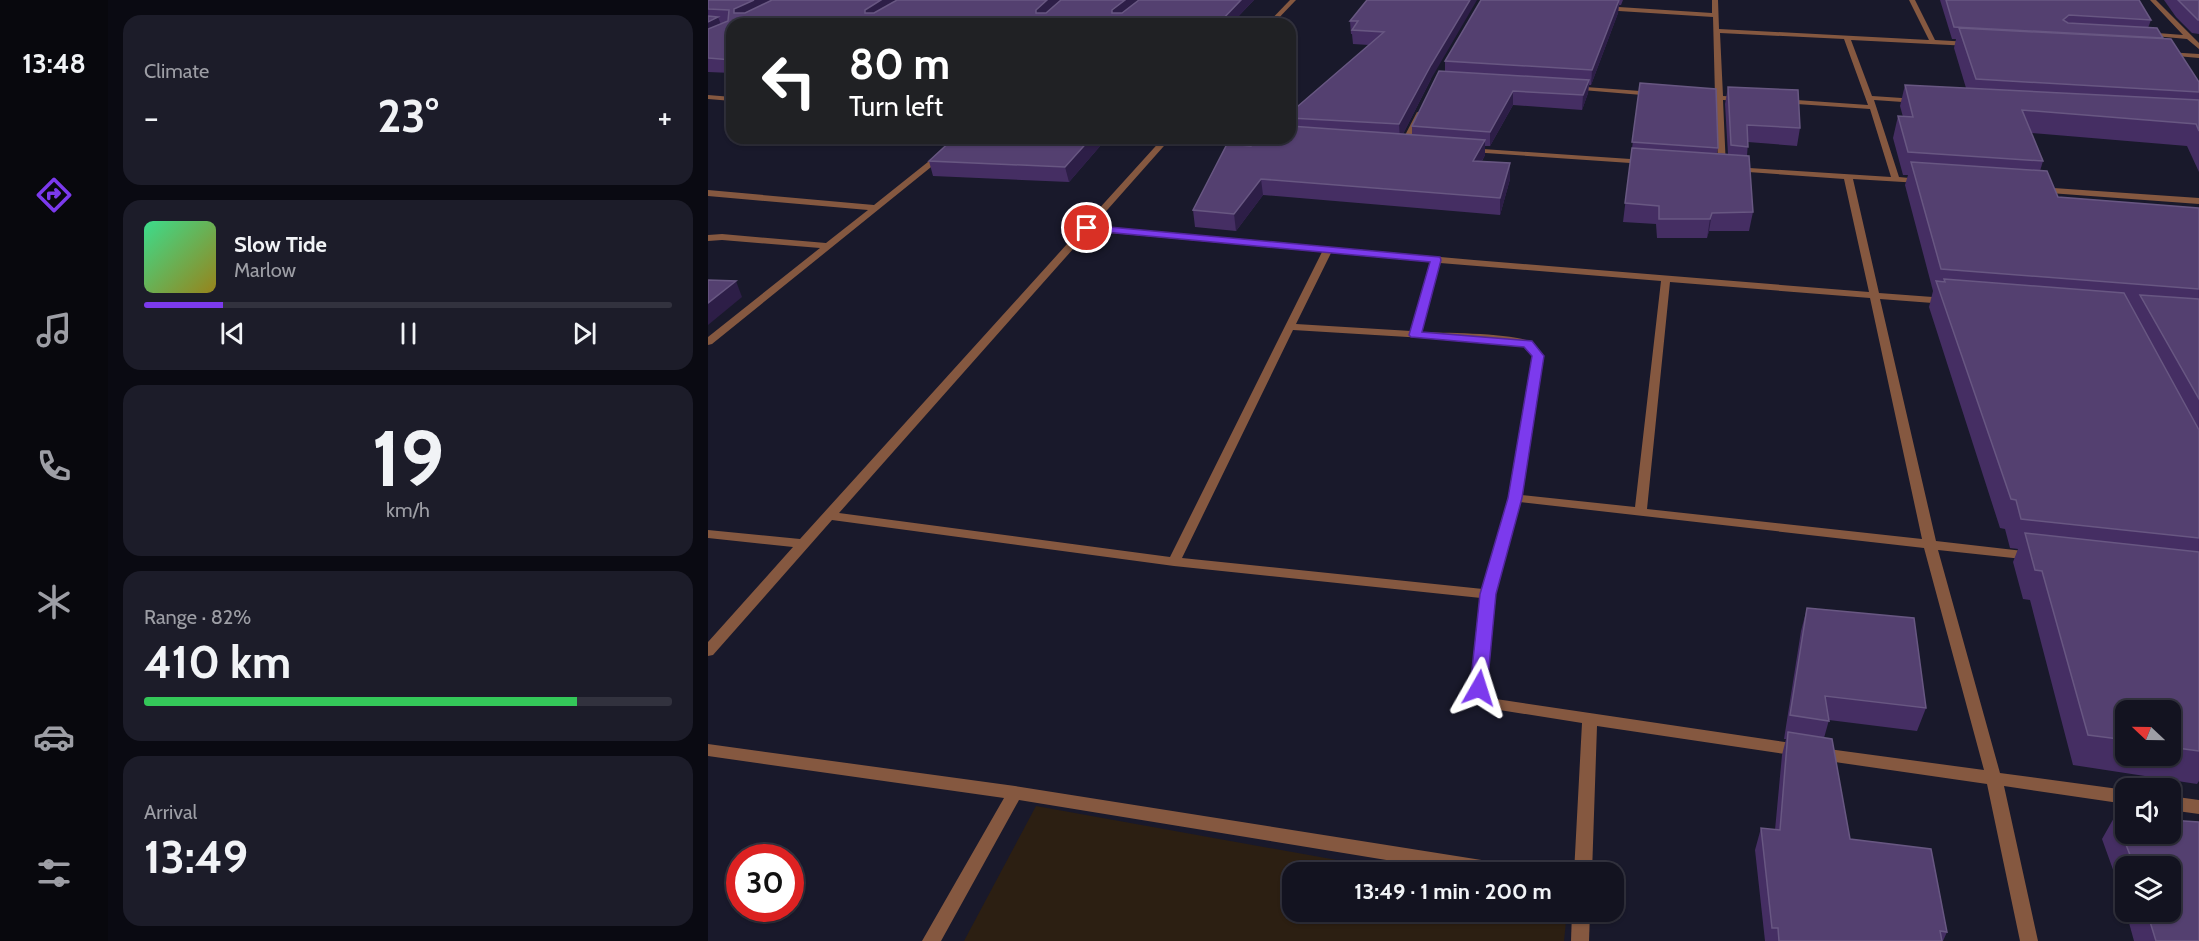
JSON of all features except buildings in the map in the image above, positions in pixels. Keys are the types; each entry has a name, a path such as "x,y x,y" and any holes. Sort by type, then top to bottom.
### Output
{"street":[{"path":"1276,18 1293,0"},
{"path":"1715,0 1722,168"},
{"path":"1912,0 1933,42"},
{"path":"2153,0 2199,47"},
{"path":"1599,8 1716,15"},
{"path":"1717,31 1980,44"},
{"path":"2132,33 2188,37"},
{"path":"1847,38 1870,98 1896,180"},
{"path":"2153,54 2199,56"},
{"path":"1566,88 1660,94"},
{"path":"1695,96 1755,100"},
{"path":"708,97 726,98"},
{"path":"1870,98 1929,102"},
{"path":"1778,101 1873,107"},
{"path":"1404,145 1422,108"},
{"path":"708,342 956,144"},
{"path":"708,651 1162,144"},
{"path":"1392,145 1416,146"},
{"path":"1463,150 1651,163"},
{"path":"1710,167 1931,182"},
{"path":"1848,177 1930,545 1994,780 2030,941"},
{"path":"2024,189 2199,201"},
{"path":"708,193 878,207"},
{"path":"1087,228 1436,260 1956,302"},
{"path":"708,238 722,237 827,246"},
{"path":"1174,562 1328,250"},
{"path":"1415,335 1436,260"},
{"path":"1641,511 1666,278"},
{"path":"1290,327 1528,344 1538,356 1515,498 1488,594 1479,688 1492,704 1994,780 2115,796"},
{"path":"1515,498 2047,558"},
{"path":"829,516 1174,562 1488,594"},
{"path":"708,534 803,544"},
{"path":"1584,862 1590,719"},
{"path":"708,750 1015,793 1444,862"},
{"path":"931,941 1015,793"},
{"path":"2181,805 2199,807"},
{"path":"1580,941 1581,922"}],"shaded area":[{"path":"1036,806 1348,862 1282,862 1282,922 1566,922 1564,941 964,941"}],"route":[{"path":"1087,228 1436,260 1415,335 1506,340 1528,344 1538,356 1515,498 1488,594 1479,688"}]}
